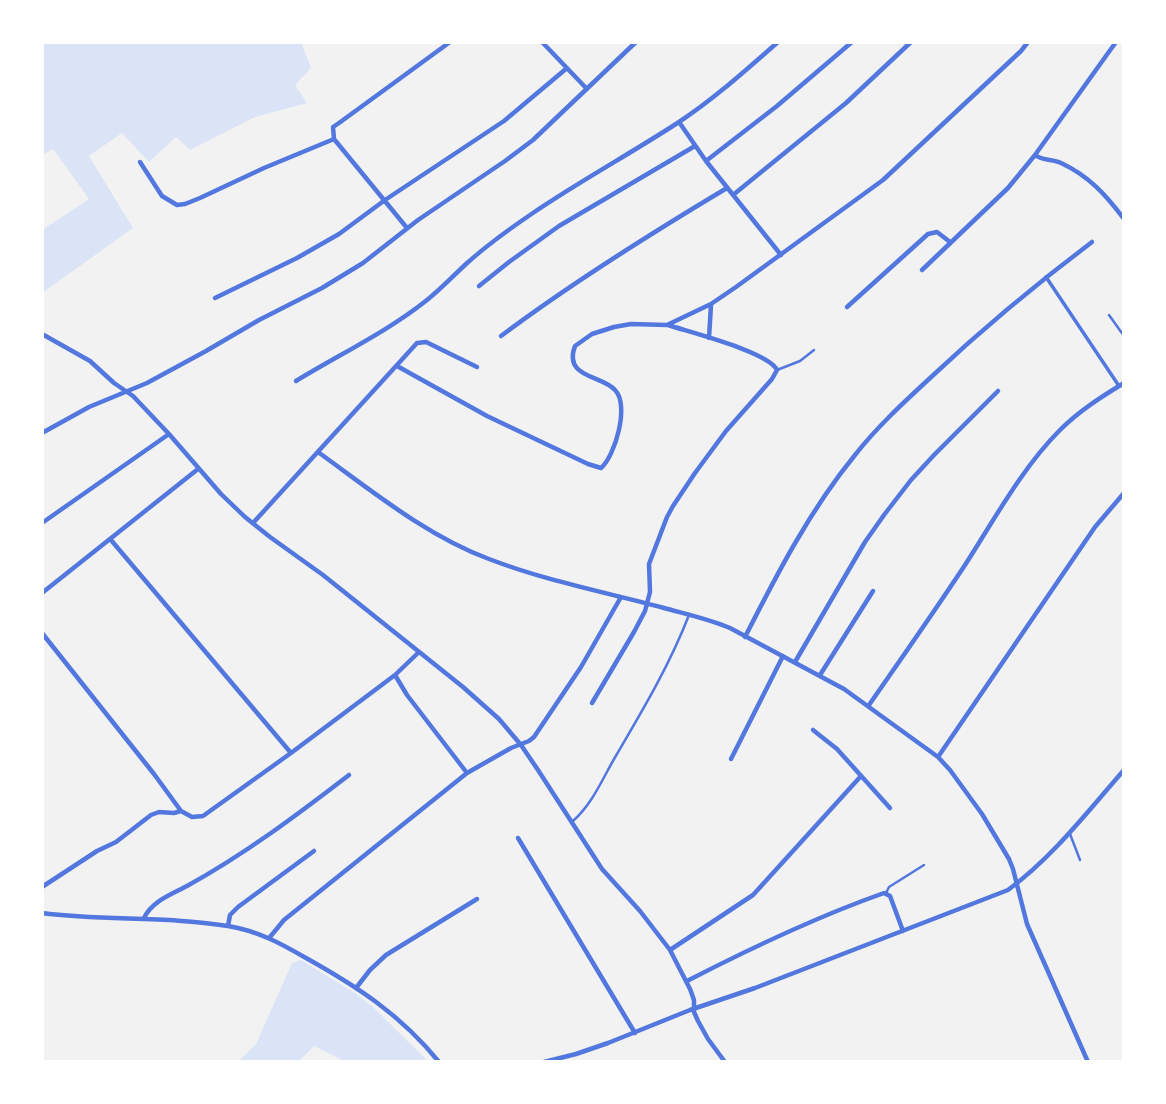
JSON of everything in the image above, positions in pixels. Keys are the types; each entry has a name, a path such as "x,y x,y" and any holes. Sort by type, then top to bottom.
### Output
{"street":[{"path":"407,228 334,139 333,127 450,42"},
{"path":"542,42 587,89"},
{"path":"42,433 89,407 127,392 194,358 363,263 407,228 533,140 636,42"},
{"path":"296,381 385,330 426,301 506,232 678,122 718,93 778,42"},
{"path":"706,160 777,106 852,42"},
{"path":"733,195 846,103 911,42"},
{"path":"667,325 711,304 883,180 1028,42"},
{"path":"922,270 1008,188 1116,42"},
{"path":"215,298 317,247 363,217 504,121 566,68"},
{"path":"678,122 781,254"},
{"path":"139,162 162,196 177,205 200,198 334,139"},
{"path":"479,286 559,226 695,146"},
{"path":"1035,155 1040,159 1058,162 1085,176 1102,191 1124,219"},
{"path":"501,336 656,230 727,187"},
{"path":"847,307 928,234 940,233 950,242"},
{"path":"745,637 783,564 835,481 855,455 902,404 990,322 1092,242"},
{"path":"869,705 953,584 1019,482 1049,442 1091,403 1122,384 1046,277"},
{"path":"709,338 711,304"},
{"path":"397,366 487,416 598,468 606,463 620,427 619,400 612,387 579,370 573,360 578,343 602,330 631,324 667,325 754,354 775,365 778,370 726,431 673,506 649,564 647,603 634,632 592,704"},
{"path":"42,334 90,361 142,404 221,494 253,523 323,575 490,710 521,746 612,881 640,911 670,950 693,996 696,1016 708,1039 725,1062"},
{"path":"253,523 417,343 426,342 477,368"},
{"path":"795,662 865,542 884,515 911,480 998,391"},
{"path":"42,523 169,434"},
{"path":"318,452 412,518 467,550 523,571 717,623 844,689 938,757 961,784 1009,859 1027,924 1088,1062"},
{"path":"42,593 198,469"},
{"path":"938,757 1095,527 1124,493"},
{"path":"111,540 291,753"},
{"path":"820,675 873,591"},
{"path":"270,937 284,920 467,773 529,741 581,667 621,597"},
{"path":"42,633 181,811 192,817 203,816 291,753 395,675 419,652"},
{"path":"731,759 783,656"},
{"path":"395,675 407,695 467,773"},
{"path":"813,730 832,745 890,808"},
{"path":"544,1062 635,1033 1005,892 1017,884 1069,832 1124,770"},
{"path":"144,918 153,905 222,867 349,775"},
{"path":"670,950 753,895 861,776"},
{"path":"42,887 97,850 117,842 151,816 159,812 181,811"},
{"path":"518,838 635,1033"},
{"path":"228,926 230,915 238,907 314,851"},
{"path":"687,981 755,946 886,893 890,896 903,931"},
{"path":"356,988 386,955 477,900"},
{"path":"42,913 71,917 144,918 228,926 270,937 356,988 393,1014 406,1024 439,1062"}],"lane":[{"path":"1109,315 1124,336"},
{"path":"778,370 800,361 814,349"},
{"path":"571,823 588,805 600,786 652,693 689,615"},
{"path":"1069,832 1080,860"},
{"path":"886,893 889,887 924,865"}],"shaded area":[{"path":"42,42 301,42 311,68 295,85 307,103 255,117 190,150 176,137 149,162 122,133 89,156 133,228 42,293 42,230 89,199 53,149 42,155"},
{"path":"301,960 372,1006 429,1062 346,1062 314,1046 298,1062 238,1062 256,1044 292,963"}]}
